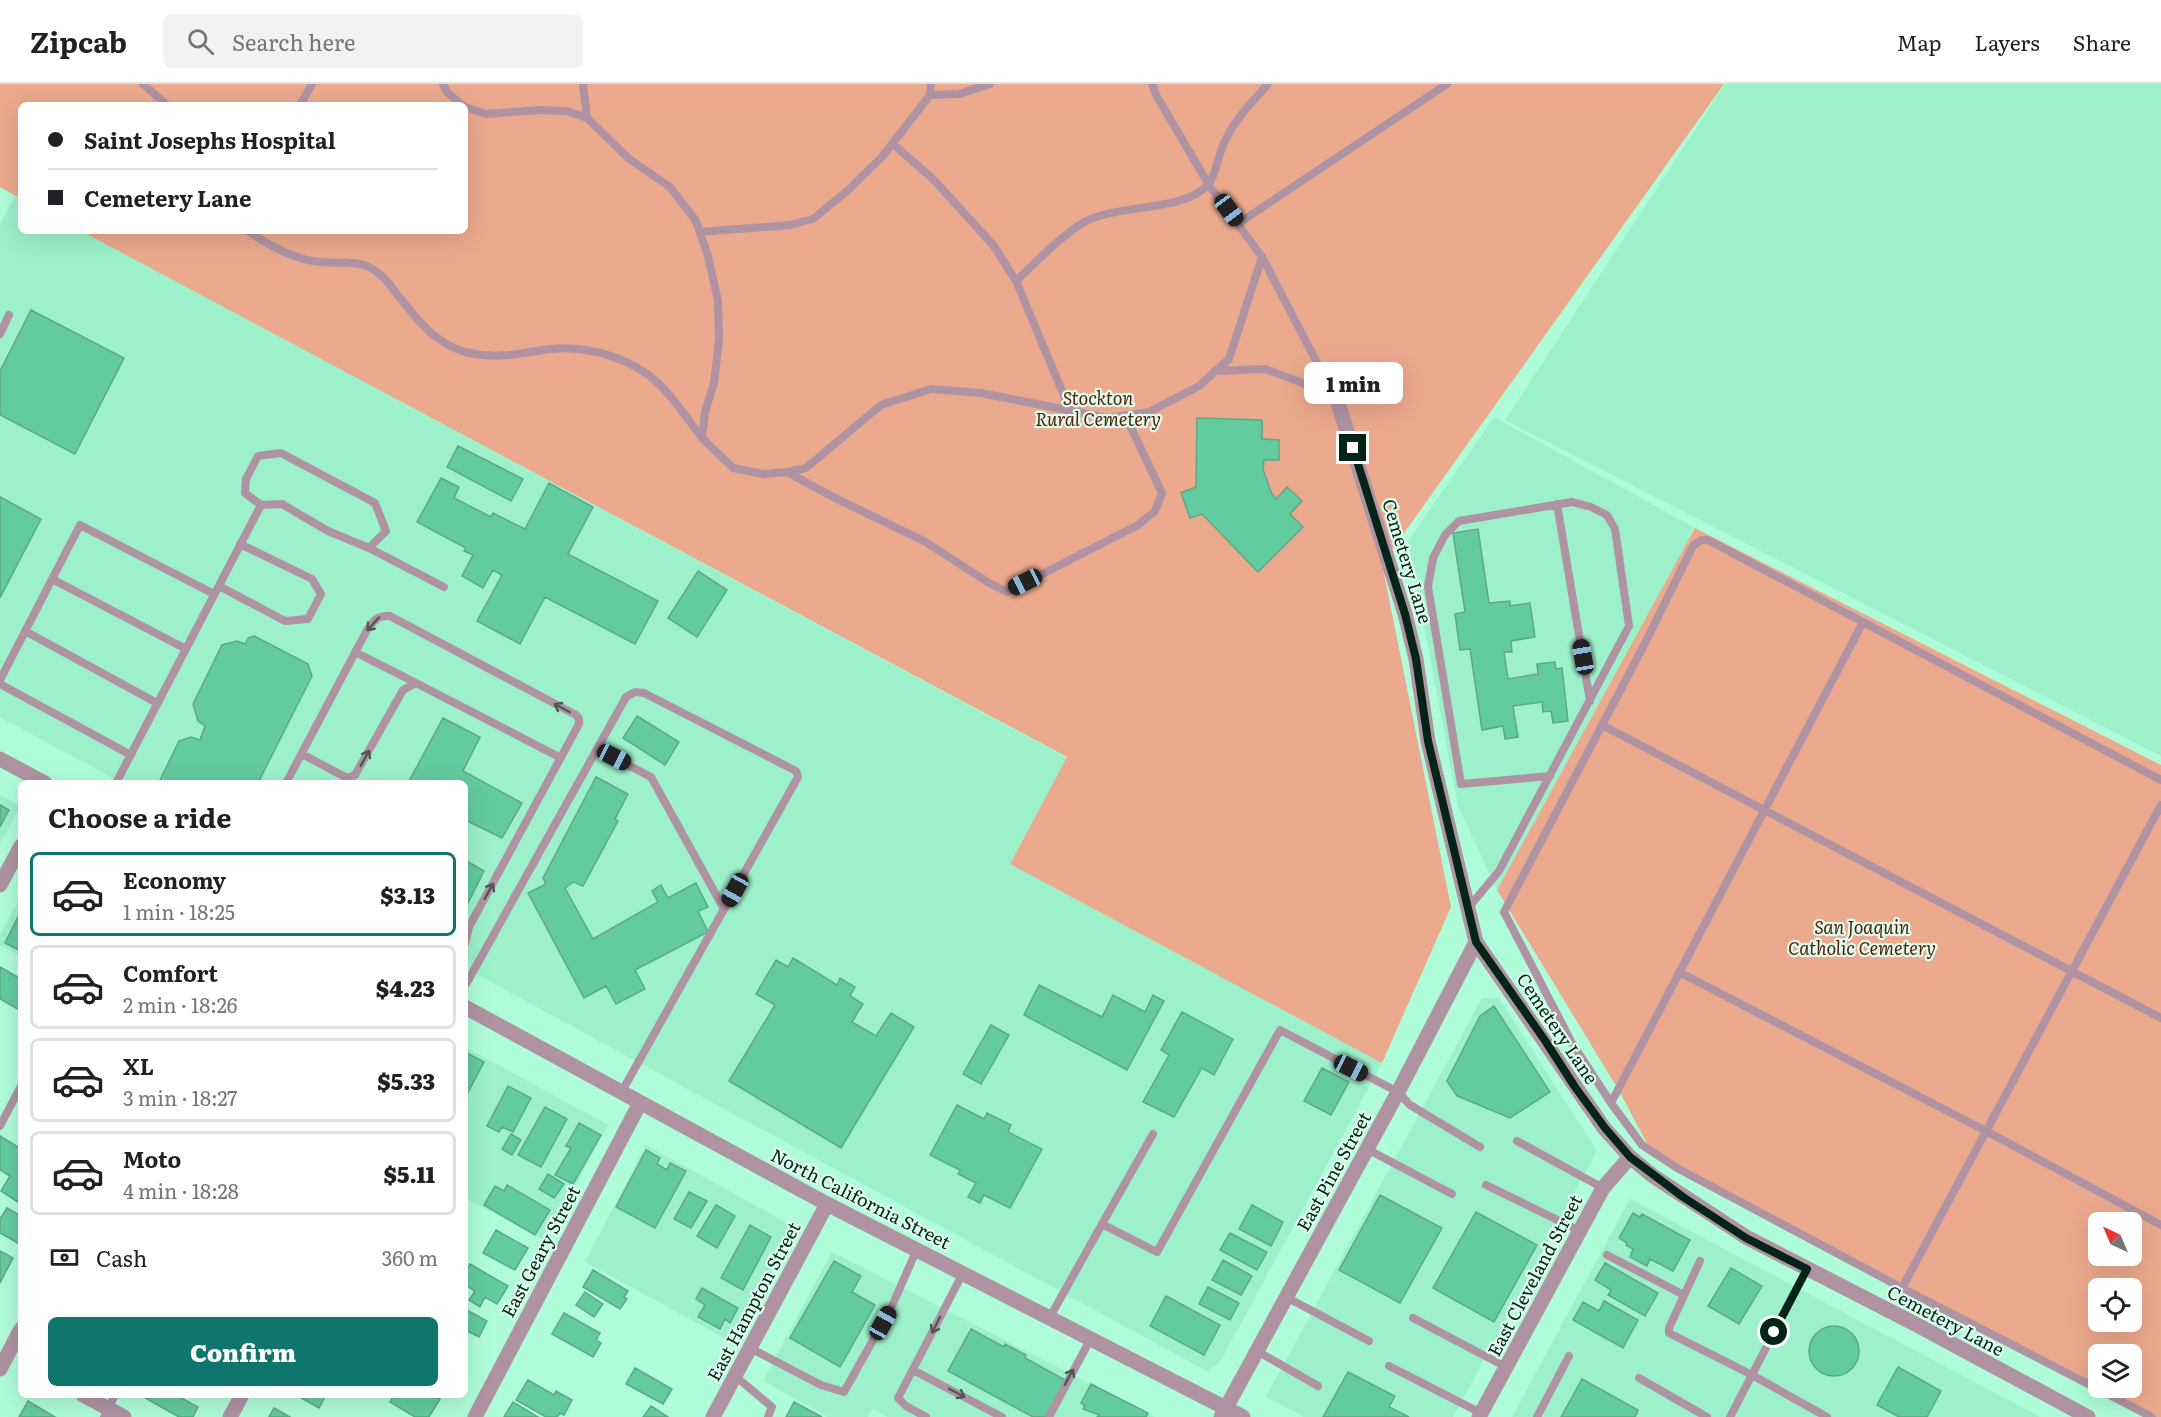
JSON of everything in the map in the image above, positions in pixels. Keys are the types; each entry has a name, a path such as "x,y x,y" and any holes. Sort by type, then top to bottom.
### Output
{"street":[{"name":"Cemetery Lane","path":"1338,403 1405,614 1416,659 1428,741 1476,942 1605,1128 1630,1157 1683,1197 1746,1238 2088,1417"},
{"path":"0,759 39,780"},
{"path":"0,885 18,852"},
{"name":"East Pine Street","path":"1223,1412 1398,1092 1476,942"},
{"name":"North California Street","path":"468,1009 621,1094 827,1204 1091,1338 1223,1412 1243,1417"},
{"name":"East Geary Street","path":"476,1417 640,1104"},
{"name":"East Cleveland Street","path":"1482,1415 1603,1188 1630,1157"},
{"name":"East Hampton Street","path":"713,1417 827,1204"},
{"path":"0,1368 10,1355 18,1336"},
{"path":"90,1398 124,1417"},
{"path":"230,1417 240,1398"}],"lane":[{"path":"143,84 164,102"},
{"path":"302,102 312,84"},
{"path":"443,84 447,92 459,102"},
{"path":"583,84 587,118"},
{"path":"700,232 789,225 813,219 846,192 882,157 930,95 931,84"},
{"path":"930,95 959,94 990,84"},
{"path":"1152,84 1156,95 1209,185 1262,257 1338,403"},
{"path":"1016,281 1086,221 1149,206 1183,201 1209,185 1225,141 1245,109 1268,84"},
{"path":"1239,223 1447,84"},
{"path":"468,107 486,114 539,110 567,111 587,118 628,158 670,187 696,221 708,256 718,301 719,340 714,383 705,412 702,438"},
{"path":"893,144 934,180 994,246 1016,281 1070,410"},
{"path":"252,234 263,242 289,254 313,261 356,263 371,268 384,278 418,321 438,340 462,351 490,357 552,349 582,350 608,355 630,364 662,387 702,438 733,468 763,474 807,468 881,405 931,389 981,393 1107,418 1149,412 1199,386 1229,359 1262,257"},
{"path":"0,333 9,315"},
{"path":"1215,371 1266,369 1300,382 1338,403"},
{"path":"787,472 924,541 1007,592 1138,525 1155,511 1162,493 1125,415"},
{"path":"369,548 386,531 375,503 281,453 258,456 246,479 244,494 261,505 282,504 328,531 369,548 444,587"},
{"path":"1469,907 1499,871 1550,776 1590,701 1629,626 1615,529 1608,514 1572,502 1459,522 1445,535 1433,558 1428,587 1461,784 1550,776"},
{"path":"1557,504 1590,701"},
{"path":"118,780 261,505"},
{"path":"130,755 0,682 80,525 214,594"},
{"path":"2152,1417 1902,1288 1677,1168 1642,1145 1572,1043 1504,912 1693,546 1701,540 1708,540 2161,780"},
{"path":"219,586 285,621 308,619 321,594 312,579 240,544"},
{"path":"52,579 186,649"},
{"path":"288,780 355,652 375,619 381,615 390,616 576,715 579,724 468,931"},
{"path":"1611,1103 1863,622"},
{"path":"25,631 158,703"},
{"path":"355,652 561,758"},
{"path":"302,754 347,777 355,775 403,690 416,683"},
{"path":"468,981 626,697 634,692 644,693 796,771 798,777 621,1094"},
{"path":"1602,725 2161,1018"},
{"path":"597,749 651,777 724,909"},
{"path":"1902,1288 2161,805"},
{"path":"1679,972 1986,1131 2161,1225"},
{"path":"1102,1224 1157,1252 1280,1030 1398,1092 1410,1105 1480,1147"},
{"path":"0,1126 18,1092"},
{"path":"1050,1317 1153,1134"},
{"path":"1517,1141 1603,1188"},
{"path":"1367,1149 1452,1194"},
{"path":"1486,1185 1580,1231"},
{"path":"750,1348 821,1385 844,1392 892,1306 917,1249"},
{"path":"1607,1255 1684,1295"},
{"path":"1700,1261 1669,1328 1669,1333 1752,1375 1827,1417"},
{"path":"1730,1417 1807,1269"},
{"path":"926,1417 906,1406 898,1398 963,1273"},
{"path":"1286,1297 1369,1341"},
{"path":"1413,1318 1506,1367"},
{"path":"1049,1417 1091,1338"},
{"path":"1257,1351 1318,1386"},
{"path":"1537,1417 1569,1356"},
{"path":"1389,1366 1482,1415"},
{"path":"913,1370 1002,1417"},
{"path":"735,1376 772,1407 768,1417"},
{"path":"1639,1378 1707,1417"}],"shaded area":[{"path":"1725,84 2161,84 2161,756 1505,420"},
{"path":"15,196 18,198 18,234 87,234 1067,758 1010,864 1382,1063 1220,1362 1207,1371 468,970 468,780 116,780 0,717 0,225"},
{"path":"1494,417 1695,528 1497,890 1458,806 1408,541"},
{"path":"0,795 18,805 18,810 0,844"},
{"path":"18,902 18,954 0,945 0,935"},
{"path":"1482,998 1499,998 1597,1151 1453,1417 1304,1417 1266,1397"},
{"path":"468,1049 608,1125 546,1241 468,1200"},
{"path":"646,1145 796,1228 734,1343 585,1262"},
{"path":"1630,1199 2040,1417 1512,1417"},
{"path":"832,1252 1155,1417 888,1417 872,1409 868,1417 828,1417 763,1381"}],"green space":[{"name":"Stockton Rural Cemetery","path":"0,84 1724,84 1382,564 1451,907 1382,1063 1010,864 1067,757 87,234 468,234 468,102 18,102 18,197 0,187"},
{"name":"San Joaquin Catholic Cemetery","path":"1695,528 2161,765 2161,1417 2143,1417 2108,1398 2142,1398 2142,1344 2088,1344 2088,1387 1650,1149 1618,1089 1497,890"}],"building":[{"path":"31,310 124,358 75,454 0,415 0,371"},
{"path":"1197,418 1262,420 1262,439 1279,440 1279,460 1264,460 1263,469 1271,492 1276,499 1287,487 1302,501 1290,514 1303,527 1258,572 1202,514 1190,518 1181,493 1196,487"},
{"path":"458,446 523,479 511,501 447,467"},
{"path":"441,478 459,487 454,498 491,517 493,513 525,529 549,483 593,507 568,554 658,601 635,644 545,597 520,644 477,621 502,575 493,570 483,588 462,576 473,555 464,551 466,548 417,522"},
{"path":"0,497 41,519 0,598"},
{"path":"1478,529 1489,603 1510,601 1510,606 1530,603 1535,637 1511,641 1512,652 1504,652 1508,679 1538,674 1537,664 1555,662 1556,669 1562,668 1568,721 1553,723 1551,711 1543,712 1542,702 1513,706 1518,737 1505,739 1503,726 1482,730 1470,649 1460,650 1455,614 1465,612 1453,533"},
{"path":"698,571 727,590 697,637 668,618"},
{"path":"254,636 308,664 312,676 260,780 160,780 179,741 191,737 200,740 205,726 198,721 193,704 222,645 237,641 245,644 248,638"},
{"path":"637,716 679,742 665,765 623,738"},
{"path":"443,718 480,737 463,771 522,803 502,838 468,821 468,780 410,780"},
{"path":"596,777 628,794 615,819 618,821 583,886 574,882 565,888 593,939 658,902 652,891 661,885 668,898 696,883 708,907 698,911 708,932 635,970 645,989 616,1004 606,986 584,998 528,893 546,884 543,878"},
{"path":"0,805 9,810 0,827"},
{"path":"468,862 484,871 468,903"},
{"path":"18,917 18,950 5,943"},
{"path":"793,958 837,985 840,978 855,987 850,996 863,1004 852,1022 876,1036 891,1013 914,1027 841,1148 729,1081 775,1005 756,994 776,960 788,967"},
{"path":"0,967 18,977 18,1009 0,999"},
{"path":"1039,985 1102,1017 1113,995 1145,1012 1153,995 1164,1001 1127,1070 1024,1015"},
{"path":"1494,1006 1550,1092 1510,1118 1457,1096 1447,1081 1480,1016"},
{"path":"1182,1012 1233,1039 1214,1075 1202,1068 1174,1117 1143,1102 1169,1055 1161,1050"},
{"path":"991,1025 1009,1035 981,1084 963,1074"},
{"path":"468,1054 484,1062 468,1092"},
{"path":"1322,1068 1349,1082 1331,1115 1304,1101"},
{"path":"508,1086 531,1098 513,1132 502,1127 499,1132 487,1126"},
{"path":"957,1105 984,1119 987,1113 1011,1125 1008,1132 1042,1149 1010,1208 984,1195 980,1203 968,1197 976,1183 958,1174 960,1170 930,1155"},
{"path":"545,1107 567,1119 541,1167 518,1155"},
{"path":"579,1123 601,1135 573,1184 555,1175 571,1148 566,1146"},
{"path":"511,1134 521,1140 512,1155 502,1149"},
{"path":"0,1136 18,1147 18,1202 1,1191 10,1176 0,1170"},
{"path":"646,1150 660,1158 657,1164 667,1170 670,1163 686,1171 655,1228 616,1207"},
{"path":"548,1174 564,1184 554,1198 539,1189"},
{"path":"507,1185 550,1210 535,1235 484,1205 495,1186 504,1191"},
{"path":"689,1192 707,1201 691,1228 674,1219"},
{"path":"1380,1195 1442,1228 1400,1303 1339,1270"},
{"path":"716,1205 735,1216 717,1248 697,1236"},
{"path":"1252,1205 1283,1222 1271,1246 1239,1229"},
{"path":"7,1208 18,1214 18,1243 0,1233 0,1219"},
{"path":"1476,1212 1537,1245 1494,1322 1433,1288"},
{"path":"1633,1213 1640,1217 1642,1214 1690,1240 1673,1271 1650,1259 1647,1266 1630,1257 1633,1249 1619,1238"},
{"path":"750,1225 771,1237 743,1290 721,1278"},
{"path":"496,1230 528,1248 515,1270 483,1253"},
{"path":"1230,1233 1267,1252 1257,1270 1220,1250"},
{"path":"0,1251 13,1258 0,1283"},
{"path":"1223,1260 1252,1276 1241,1295 1212,1280"},
{"path":"834,1261 861,1276 852,1292 875,1305 840,1367 790,1338"},
{"path":"1605,1263 1658,1293 1645,1316 1608,1295 1611,1290 1595,1280"},
{"path":"470,1264 508,1286 497,1304 485,1297 480,1307 469,1300 475,1291 468,1287"},
{"path":"1731,1268 1762,1286 1739,1324 1708,1306"},
{"path":"593,1270 628,1291 624,1297 627,1299 620,1309 583,1287"},
{"path":"1208,1287 1239,1303 1230,1320 1199,1304"},
{"path":"702,1288 738,1308 730,1323 725,1319 720,1329 698,1317 705,1305 696,1299"},
{"path":"585,1292 603,1304 594,1317 576,1305"},
{"path":"1166,1296 1220,1325 1204,1355 1150,1326"},
{"path":"1604,1301 1638,1320 1623,1348 1573,1320 1583,1302 1599,1311"},
{"path":"468,1311 487,1321 479,1337 468,1332"},
{"path":"564,1313 600,1333 596,1340 601,1343 593,1357 552,1334"},
{"path":"1829,1326 1839,1326 1852,1333 1859,1346 1859,1356 1852,1369 1839,1376 1829,1376 1820,1372 1813,1365 1809,1356 1809,1346 1813,1337 1820,1330"},
{"path":"971,1329 1004,1347 1005,1344 1026,1355 1025,1358 1067,1381 1047,1417 1033,1417 948,1371"},
{"path":"1898,1367 1941,1391 1927,1417 1899,1417 1877,1405"},
{"path":"635,1368 672,1389 663,1404 626,1384"},
{"path":"1348,1372 1395,1396 1389,1407 1409,1417 1323,1417"},
{"path":"1582,1379 1638,1410 1635,1417 1561,1417"},
{"path":"528,1380 554,1395 556,1391 572,1400 564,1415 560,1413 557,1417 546,1417 516,1400"},
{"path":"1091,1384 1148,1413 1146,1417 1097,1417 1099,1415 1083,1409 1085,1406 1081,1403"},
{"path":"145,1398 182,1398 198,1407 193,1417 179,1417"},
{"path":"301,1398 324,1398 319,1408"},
{"path":"392,1398 440,1399 429,1417 415,1417 390,1402"},
{"path":"28,1401 55,1417 19,1417"},
{"path":"513,1402 538,1417 504,1417"},
{"path":"794,1402 822,1417 786,1417"},
{"path":"651,1406 668,1417 643,1417"},
{"path":"274,1408 290,1417 269,1417"}],"route":[{"path":"1353,448 1405,614 1416,659 1428,741 1476,942 1575,1087 1630,1157 1683,1197 1746,1238 1807,1269 1774,1332"}]}
